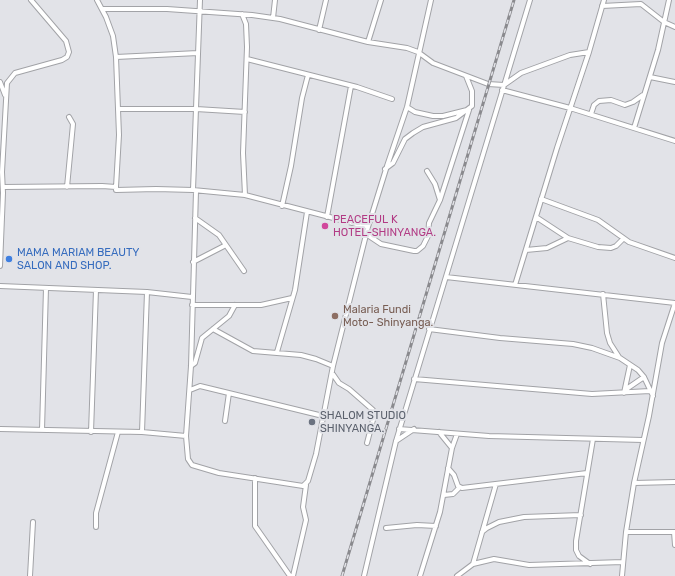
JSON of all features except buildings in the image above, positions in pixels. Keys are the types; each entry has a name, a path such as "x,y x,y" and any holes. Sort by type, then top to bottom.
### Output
{"street":[{"path":"0,266 3,187 1,172 7,83 15,73 62,60 67,57 69,52 66,41 31,0"},
{"path":"97,0 113,36 116,57 118,109 116,187"},
{"path":"200,0 194,190 195,218 191,366 186,436 188,460 192,465 219,473 303,486 306,484"},
{"path":"274,18 275,0"},
{"path":"319,30 326,0"},
{"path":"368,42 381,0"},
{"path":"293,576 306,520 303,507 306,484 320,440 333,366 368,227 407,107 418,52 431,0"},
{"path":"364,576 396,441 530,0"},
{"path":"515,285 604,0"},
{"path":"634,128 660,43 669,0"},
{"path":"602,6 641,4 664,22 675,27"},
{"path":"102,9 167,9 242,14 274,18 368,42 394,45 418,52 433,63 488,84 504,85 521,73 570,56 589,52"},
{"path":"242,14 246,24 247,59 243,153 245,195"},
{"path":"116,57 198,53"},
{"path":"247,59 351,86 392,99"},
{"path":"282,206 291,166 302,98 308,76"},
{"path":"366,234 381,244 417,251 426,242 429,223 440,200 469,110 472,106 472,91 466,76"},
{"path":"650,77 675,82"},
{"path":"0,82 6,96"},
{"path":"327,216 351,86"},
{"path":"502,90 591,114 675,141"},
{"path":"591,114 594,105 599,101 611,100 629,104 643,95"},
{"path":"407,107 415,112 433,116 443,116 469,110"},
{"path":"118,109 196,109 245,112"},
{"path":"386,169 393,163 405,140 412,133 423,127 456,118 469,110"},
{"path":"67,187 73,124 69,117"},
{"path":"427,171 436,184 440,200"},
{"path":"3,187 116,187 116,190 194,190 245,195 282,206 368,227"},
{"path":"541,198 598,220 623,239 652,251 675,258"},
{"path":"277,352 292,298 307,212"},
{"path":"536,217 568,238 598,247 611,248 616,246 623,239"},
{"path":"195,218 216,232 244,271"},
{"path":"526,250 547,248 568,238"},
{"path":"193,262 226,245"},
{"path":"446,277 675,303 662,343 653,396 634,483 626,532 622,576"},
{"path":"0,286 147,292 192,297"},
{"path":"42,430 46,288"},
{"path":"91,432 96,290"},
{"path":"142,432 147,292"},
{"path":"603,294 607,333 610,343 620,358"},
{"path":"192,305 261,305 292,298"},
{"path":"191,366 194,363 202,338 229,316 235,305"},
{"path":"213,329 253,350 277,352 316,359 333,366"},
{"path":"430,329 500,338 573,344 592,348 620,358 630,365 644,377 653,396"},
{"path":"624,392 630,365"},
{"path":"332,373 339,383 349,388 373,410 373,420 367,443"},
{"path":"624,392 644,377"},
{"path":"414,379 579,393 650,391"},
{"path":"190,390 200,386 323,416"},
{"path":"226,420 229,393"},
{"path":"0,429 142,432 186,436"},
{"path":"400,429 524,438 643,440"},
{"path":"396,441 414,429"},
{"path":"96,527 96,513 118,432"},
{"path":"439,432 452,448"},
{"path":"420,576 436,526 444,495 452,448 457,434"},
{"path":"590,564 579,556 576,550 593,439"},
{"path":"448,468 459,488"},
{"path":"444,495 453,494 459,488 587,473"},
{"path":"255,478 255,526 290,576"},
{"path":"634,483 675,482"},
{"path":"473,564 496,484"},
{"path":"482,532 499,522 524,517 581,515"},
{"path":"30,576 33,522"},
{"path":"386,528 418,525 436,526"},
{"path":"626,532 675,532 675,546"},
{"path":"457,576 473,564 494,559 525,565 623,562"}],"railway":[{"path":"342,576 514,0"}],"place":[{"name":"PEACEFUL K HOTEL-SHINYANGA.","path":"325,226"},
{"name":"MAMA MARIAM BEAUTY SALON AND SHOP.","path":"9,259"},
{"name":"Malaria Fundi Moto- Shinyanga.","path":"335,316"},
{"name":"SHALOM STUDIO SHINYANGA.","path":"312,422"}]}
